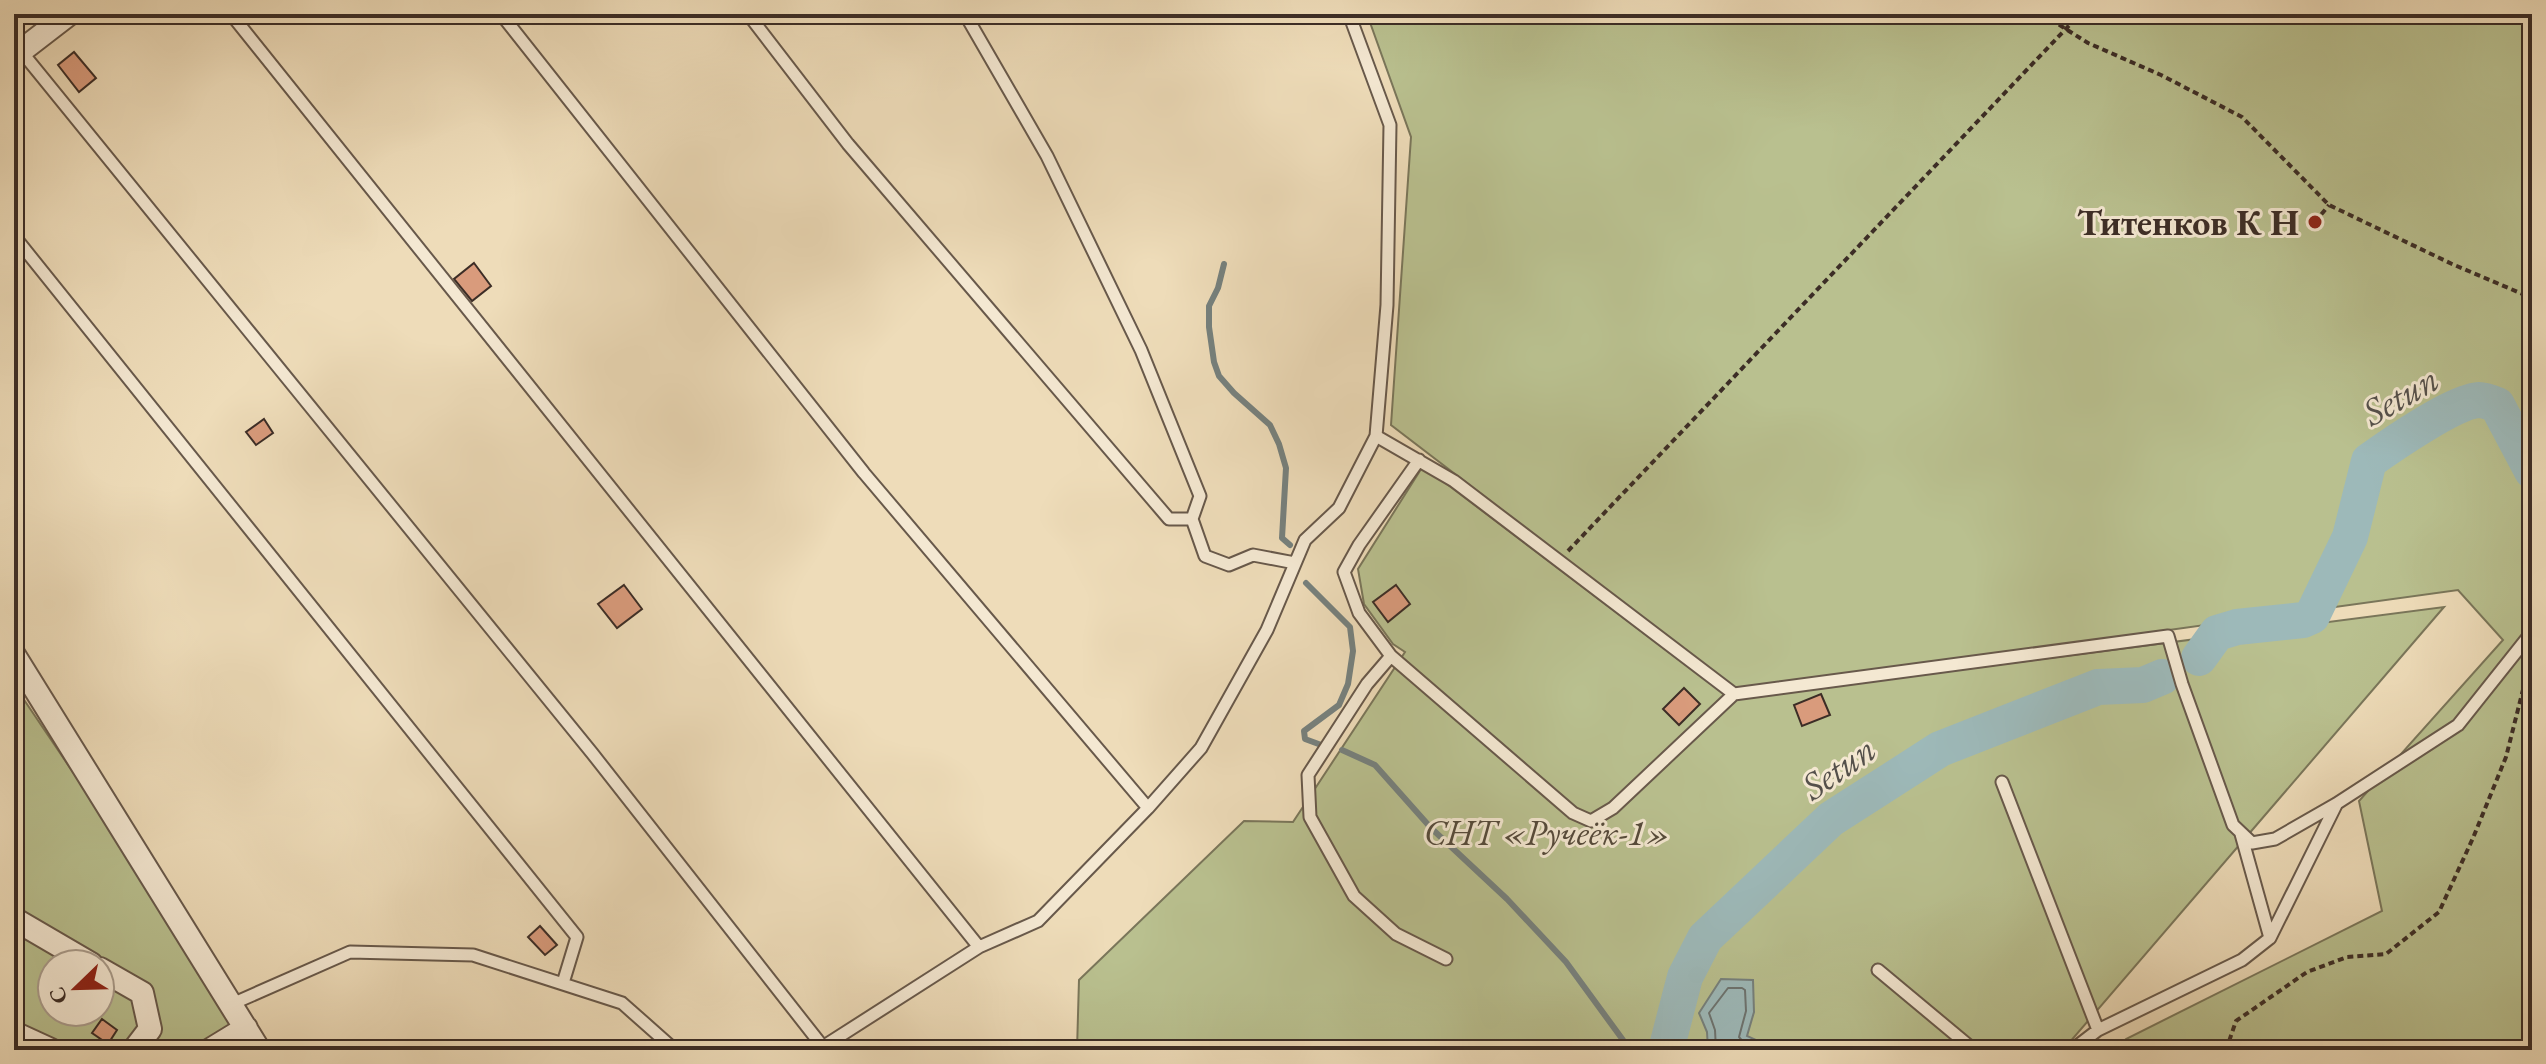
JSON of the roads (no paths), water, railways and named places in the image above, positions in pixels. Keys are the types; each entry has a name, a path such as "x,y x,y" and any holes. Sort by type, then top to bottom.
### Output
{"street":[{"path":"17,49 69,14"},
{"path":"14,655 259,1050"},
{"path":"14,919 64,948"},
{"path":"116,978 142,993 150,1029 134,1050"},
{"path":"210,1050 246,1028"},
{"path":"14,1033 51,1050"}],"lane":[{"path":"231,14 979,947"},
{"path":"501,14 864,473 1148,808"},
{"path":"748,14 848,144 1169,519 1192,519"},
{"path":"965,14 1047,156 1141,350 1200,496 1192,519 1205,556 1229,565 1253,555 1295,563"},
{"path":"17,49 592,753 821,1049 979,947 1038,921 1148,808 1201,748 1267,630 1305,540 1339,508 1376,436 1387,305 1390,125 1349,14"},
{"path":"14,236 577,937 563,983"},
{"path":"1376,436 1454,481 1734,694"},
{"path":"1419,460 1359,545 1344,572 1359,613 1391,656 1573,813 1591,821 1613,808 1734,694 2168,636 2233,825 2252,843 2275,839 2336,804 2458,725 2532,632"},
{"path":"1391,656 1367,684 1308,775 1310,817 1354,896 1396,934 1446,959"},
{"path":"2002,782 2098,1030"},
{"path":"2072,1050 2098,1030 2242,960 2270,938 2336,804"},
{"path":"2241,832 2270,938"},
{"path":"232,1004 350,952 473,955 622,1003 675,1050"},
{"path":"1878,970 1974,1050"}],"water":[{"path":"1721,979 1753,980 1754,1012 1747,1036 1767,1045 1765,1050 1708,1050 1707,1032 1699,1013"}],"waterway":[{"path":"1224,264 1218,288 1209,306 1214,362 1219,376 1270,425 1279,444 1286,468 1282,538 1290,545"},
{"name":"Setun","path":"2199,658 2217,633 2312,616 2350,537 2369,461 2439,416 2468,402 2479,400 2497,405 2532,471"},
{"path":"1306,583 1350,627 1353,651 1348,684 1339,705 1304,731 1305,739 1324,746"},
{"name":"Setun","path":"1666,1050 1685,977 1705,938 1831,819 1940,749 2098,687 2143,685 2162,677"},
{"path":"1342,750 1375,765 1431,828 1507,899 1566,962 1623,1040 1626,1050"}],"place":[{"name":"Титенков К Н","path":"2315,222"}],"park label":[{"name":"СНТ «Ручеёк-1»","path":"1547,832"}]}
